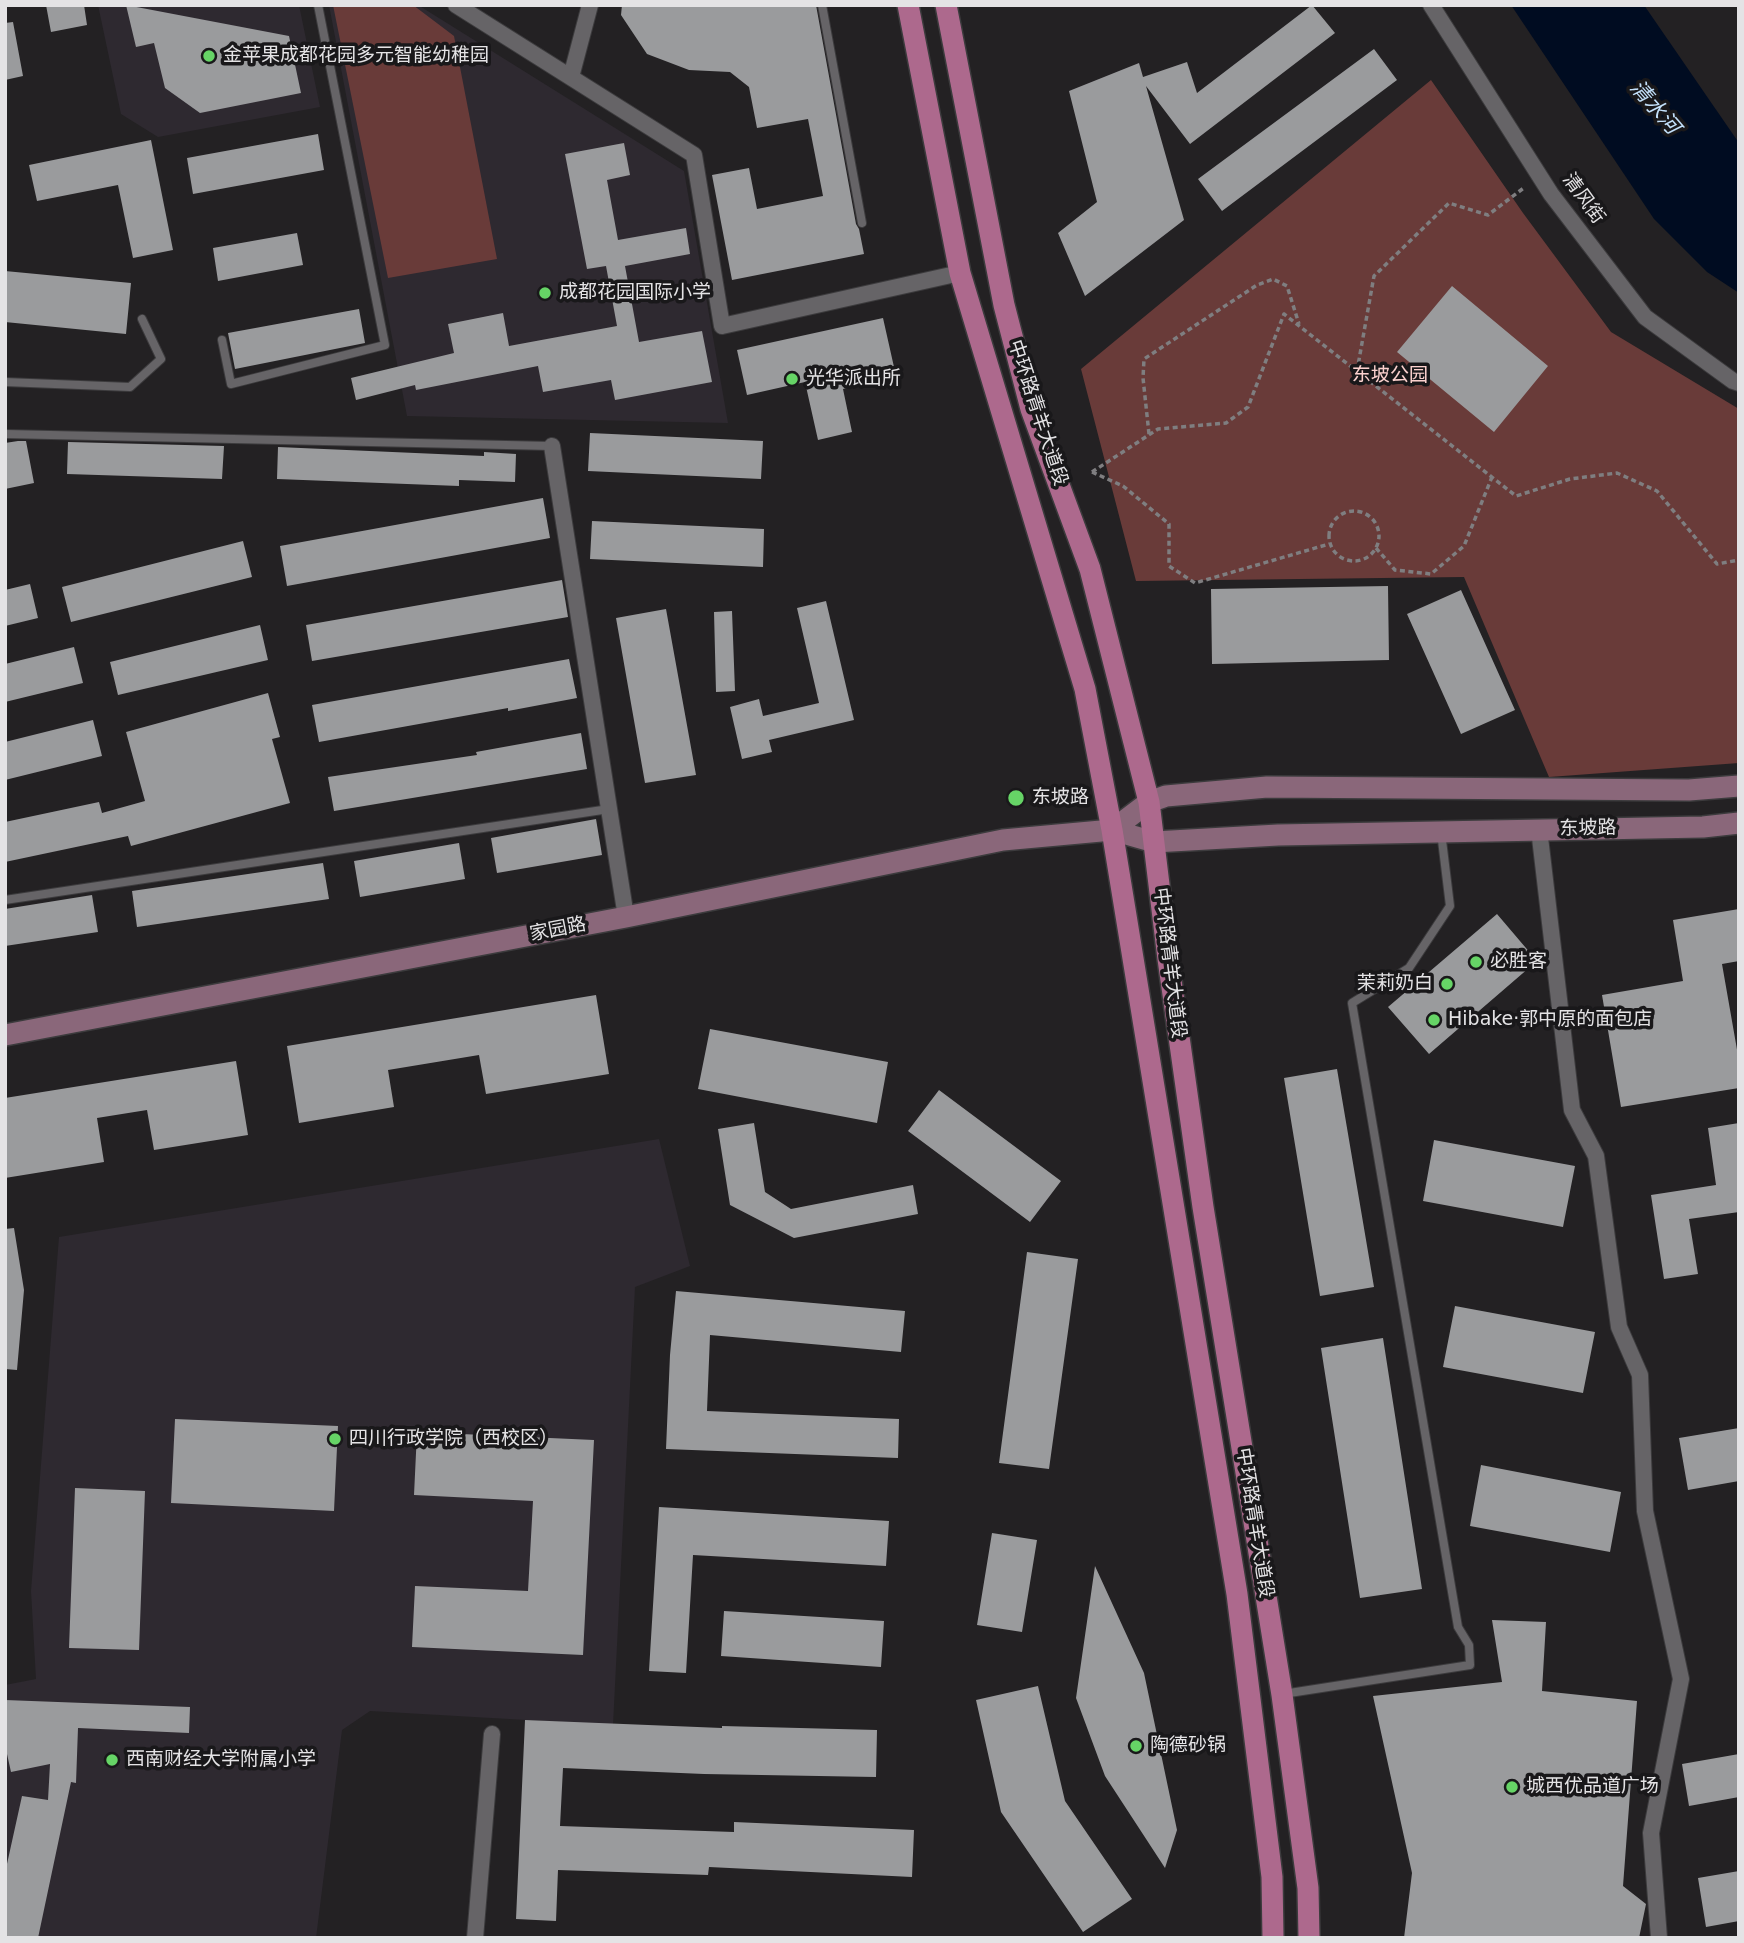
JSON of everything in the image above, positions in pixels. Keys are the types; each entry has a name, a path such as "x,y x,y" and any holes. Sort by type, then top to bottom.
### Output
{"main road":[{"name":"中环路青羊大道段","path":"908,5 960,273 1085,689 1112,830 1237,1594 1272,1877 1273,1938"},
{"name":"中环路青羊大道段","path":"946,5 1004,305 1031,409 1090,569 1149,802 1203,1208 1282,1695 1308,1888 1309,1938"},
{"name":"东坡路","path":"1112,830 1149,802 1166,796 1267,786 1689,790 1739,786"},
{"name":"东坡路","path":"1112,830 1154,842 1278,835 1703,827 1739,823"},
{"name":"家园路","path":"5,1035 626,917 1003,840 1112,830"}],"street":[{"path":"456,5 694,155 722,326 960,273"},
{"path":"571,77 590,5"},
{"name":"清风街","path":"1431,5 1540,176 1645,317 1732,381 1739,383"},
{"path":"552,446 626,917"},
{"path":"1539,829 1572,1110 1596,1156 1619,1326 1640,1376 1646,1511 1681,1679 1651,1833 1659,1938"},
{"path":"475,1938 492,1734"}],"lane":[{"path":"222,340 231,384 385,345 318,5"},
{"path":"822,5 862,223"},
{"path":"5,382 130,387 161,359 142,319"},
{"path":"5,434 552,446"},
{"path":"5,900 609,809"},
{"path":"1282,1695 1470,1665 1469,1645 1458,1627 1352,1003 1409,968 1450,906 1441,832"}],"path":[{"path":"1357,371 1374,276 1449,203 1488,215 1540,176"},
{"path":"1149,434 1143,378 1144,359 1257,285 1273,279 1287,286 1300,326"},
{"path":"1329,544 1195,583 1169,566 1168,524 1123,486 1092,472 1158,429 1226,423 1248,407 1284,314 1516,496 1570,479 1617,473 1657,491 1717,564 1739,560"},
{"path":"1376,548 1395,570 1431,574 1464,546 1492,477"},
{"path":"1355,511 1370,517 1379,531 1376,548 1371,555 1355,562 1339,557 1329,544 1329,528 1333,521 1347,512 1355,511"}],"shaded area":[{"name":"金苹果成都花园多元智能幼稚园","path":"98,5 299,5 320,107 158,137 121,114"},
{"name":"成都花园国际小学","path":"329,5 418,5 684,171 728,423 407,416"},
{"name":"四川行政学院（西校区）","path":"659,1139 690,1266 635,1287 613,1725 370,1711 342,1730 316,1938 5,1938 5,1685 36,1679 31,1591 59,1237"}],"green space":[{"path":"333,5 413,5 454,36 497,259 388,278"},
{"name":"东坡公园","path":"1431,80 1523,213 1611,332 1739,409 1739,763 1549,777 1464,577 1136,581 1081,369"}],"water":[{"name":"清水河","path":"1511,5 1644,5 1739,143 1739,293 1707,272 1654,219"}],"building":[{"path":"46,5 84,5 87,25 51,32"},
{"path":"126,5 289,36 301,93 200,113 165,88 154,43 136,47"},
{"path":"622,5 816,5 856,224 864,254 732,280 712,175 749,168 757,209 823,196 808,119 757,128 749,87 730,72 689,70 647,54 621,15"},
{"path":"1312,5 1335,33 1190,144 1146,86 1184,220 1085,296 1058,233 1097,202 1069,91 1139,63 1143,77 1187,62 1197,93"},
{"path":"13,22 23,76 5,80 5,23"},
{"path":"1374,49 1397,80 1222,211 1198,179"},
{"path":"318,134 324,170 193,194 187,158"},
{"path":"151,140 173,250 133,258 118,185 37,201 29,165"},
{"path":"624,143 630,175 607,180 618,240 686,228 690,254 625,266 639,342 702,331 712,382 615,400 611,380 543,392 538,366 416,390 415,385 356,400 351,378 454,353 448,324 503,313 509,346 617,326 606,266 587,269 565,154"},
{"path":"297,233 303,265 218,281 213,248"},
{"path":"5,271 131,283 126,334 5,322"},
{"path":"1452,286 1548,366 1494,432 1397,352"},
{"path":"359,309 365,343 235,369 228,333"},
{"name":"光华派出所","path":"883,318 896,376 843,389 852,432 818,440 805,382 747,395 737,350"},
{"path":"590,433 763,441 761,479 588,471"},
{"path":"26,441 34,483 5,489 5,443"},
{"path":"68,442 224,446 222,479 67,474"},
{"path":"278,447 484,456 484,452 516,454 515,482 459,480 459,486 277,479"},
{"path":"543,498 550,538 287,586 280,546"},
{"path":"592,521 764,529 763,567 590,559"},
{"path":"243,541 252,577 71,622 62,587"},
{"path":"562,580 568,617 312,661 306,625"},
{"path":"30,584 38,618 5,626 5,590"},
{"path":"1388,586 1389,660 1212,664 1211,589"},
{"path":"1461,590 1515,710 1461,734 1407,614"},
{"path":"826,601 854,720 769,740 772,752 742,759 730,707 759,699 763,716 819,703 797,608"},
{"path":"666,609 696,775 645,783 616,618"},
{"path":"732,611 735,691 716,692 714,612"},
{"path":"260,625 268,660 118,695 110,662"},
{"path":"74,647 83,683 5,702 5,664"},
{"path":"569,659 577,698 319,742 312,705"},
{"path":"268,693 280,737 272,739 290,803 131,846 128,836 5,862 5,822 99,802 102,813 145,801 126,732"},
{"path":"93,720 102,756 5,780 5,742"},
{"path":"581,733 587,769 334,811 328,777 477,755 476,752"},
{"path":"596,819 602,855 497,873 491,838"},
{"path":"459,843 465,879 360,897 354,861"},
{"path":"323,863 329,899 137,927 132,891"},
{"path":"92,895 98,932 5,946 5,909"},
{"path":"1739,909 1739,961 1722,964 1739,1061 1739,1088 1621,1107 1602,995 1683,981 1673,920"},
{"path":"1497,914 1537,961 1429,1054 1388,1007"},
{"path":"596,995 609,1074 486,1094 479,1055 388,1070 394,1107 299,1123 287,1046"},
{"path":"710,1029 888,1062 877,1123 698,1089"},
{"path":"236,1061 248,1135 154,1150 147,1110 97,1118 104,1162 5,1178 5,1098"},
{"path":"1337,1069 1374,1287 1320,1296 1284,1078"},
{"path":"939,1090 1061,1181 1030,1222 908,1131"},
{"path":"754,1123 765,1192 791,1209 913,1185 918,1214 794,1238 730,1205 718,1129"},
{"path":"1739,1123 1739,1212 1689,1219 1698,1274 1664,1279 1651,1195 1716,1185 1708,1128"},
{"path":"1434,1140 1575,1166 1563,1227 1423,1201"},
{"path":"14,1228 24,1290 17,1370 5,1369 5,1229"},
{"path":"1027,1252 1078,1259 1049,1469 999,1463"},
{"path":"676,1291 905,1311 901,1352 710,1335 707,1411 899,1419 898,1458 666,1449"},
{"path":"1455,1306 1595,1332 1583,1393 1443,1367"},
{"path":"1383,1338 1422,1589 1360,1598 1321,1348"},
{"path":"175,1419 338,1426 334,1511 171,1503"},
{"path":"1739,1428 1739,1481 1688,1490 1679,1438"},
{"path":"417,1432 594,1440 583,1655 412,1647 415,1586 528,1591 533,1501 414,1495"},
{"path":"1481,1465 1621,1492 1610,1552 1470,1526"},
{"path":"75,1488 145,1491 139,1650 69,1648"},
{"path":"659,1507 889,1521 886,1566 693,1555 686,1673 649,1671"},
{"path":"992,1533 1037,1540 1022,1632 977,1625"},
{"path":"1095,1566 1144,1673 1177,1830 1165,1868 1105,1776 1076,1698"},
{"path":"724,1611 884,1621 881,1667 721,1656"},
{"name":"城西优品道广场","path":"1492,1620 1546,1622 1542,1691 1637,1701 1623,1886 1646,1904 1639,1938 1404,1938 1412,1873 1373,1696 1502,1682"},
{"path":"1038,1686 1065,1801 1132,1899 1083,1932 1001,1812 976,1700"},
{"path":"5,1700 190,1707 189,1733 78,1728 76,1783 71,1782 38,1938 5,1938 5,1873 22,1796 48,1800 50,1764 11,1772 5,1745"},
{"path":"525,1720 722,1728 877,1730 876,1777 563,1768 560,1826 734,1832 734,1822 914,1830 912,1877 709,1867 708,1875 558,1870 556,1921 516,1919"},
{"path":"1739,1754 1739,1797 1689,1806 1682,1764"},
{"path":"1739,1871 1739,1921 1706,1927 1698,1878"}],"place":[{"name":"金苹果成都花园多元智能幼稚园","path":"209,56"},
{"name":"成都花园国际小学","path":"545,293"},
{"name":"光华派出所","path":"792,379"},
{"name":"东坡路","path":"1016,798"},
{"name":"必胜客","path":"1476,962"},
{"name":"茉莉奶白","path":"1447,984"},
{"name":"Hibake·郭中原的面包店","path":"1434,1020"},
{"name":"四川行政学院（西校区）","path":"335,1439"},
{"name":"陶德砂锅","path":"1136,1746"},
{"name":"西南财经大学附属小学","path":"112,1760"},
{"name":"城西优品道广场","path":"1512,1787"}]}
